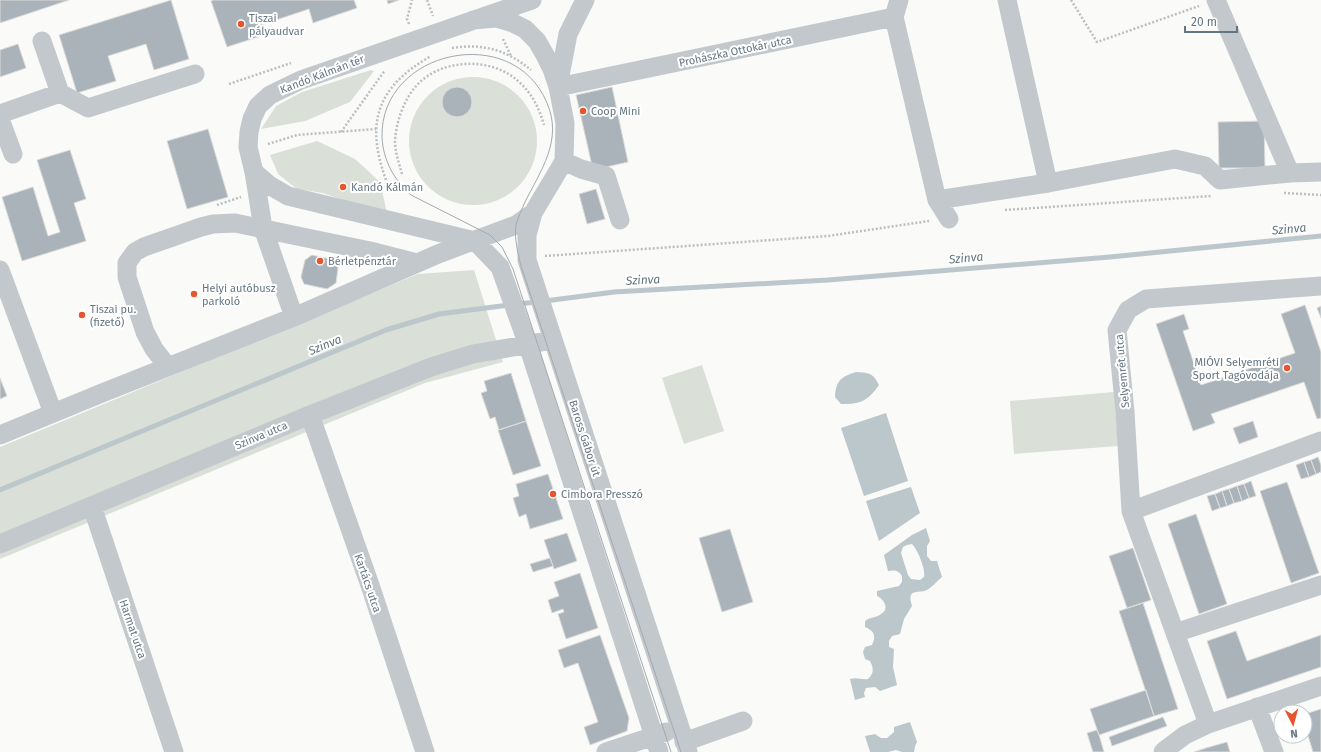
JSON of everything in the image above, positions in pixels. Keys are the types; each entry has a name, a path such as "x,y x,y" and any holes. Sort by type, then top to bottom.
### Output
{"street":[{"name":"Kandó Kálmán tér","path":"294,317 263,228 254,172 248,147 252,119 258,106 270,95 301,80 532,0"},
{"path":"558,87 568,34 585,0"},
{"path":"1007,0 1048,183"},
{"path":"1208,3 1290,173"},
{"path":"897,9 937,200 949,219"},
{"name":"Prohászka Ottokár utca","path":"558,87 897,9"},
{"path":"0,435 294,317 417,263 516,225 533,213 564,161 565,123 558,87 552,69 545,55 537,41 525,29 513,22 496,18 473,20"},
{"path":"42,41 60,93 88,108 195,74"},
{"path":"0,114 60,93"},
{"path":"0,119 13,154"},
{"path":"937,200 1048,183 1175,159 1205,166 1220,180 1290,173 1321,172"},
{"path":"564,161 581,169 606,176 620,220"},
{"path":"254,172 269,185 288,196 475,241 500,267 528,345 657,744"},
{"name":"Baross Gábor út","path":"533,213 527,235 527,260 684,741"},
{"path":"168,367 154,349 145,332 127,277 127,264 136,252 144,247 201,227 213,224 235,223 370,251 417,263"},
{"path":"0,270 53,413"},
{"name":"Selyemrét utca","path":"1208,724 1175,634 1158,582 1131,511 1125,412 1117,330 1128,310 1146,299 1321,286"},
{"name":"Szinva utca","path":"0,544 310,415 431,367 473,354 553,340"},
{"name":"Kartács utca","path":"310,415 425,752"},
{"path":"1131,511 1321,441"},
{"name":"Harmat utca","path":"92,506 174,752"},
{"path":"1175,634 1321,585"},
{"path":"1163,752 1185,735 1208,724 1321,686"},
{"path":"1257,707 1269,748"},
{"path":"606,752 684,741 743,721"}],"path":[{"path":"411,31 407,19 412,0"},
{"path":"427,0 435,22"},
{"path":"1070,0 1097,42 1208,3"},
{"path":"501,35 511,56"},
{"path":"449,49 464,46 480,46 497,50 511,56 535,72"},
{"path":"386,180 376,145 376,129 384,98 394,84 406,72 433,54"},
{"path":"229,84 295,62"},
{"path":"402,174 397,158 395,142 397,125 402,110 417,85 438,71 452,66 469,64 485,65 502,71 517,80 535,101 544,125"},
{"path":"340,132 383,73"},
{"path":"268,144 297,135 376,129"},
{"path":"1278,193 1321,195"},
{"path":"998,210 1217,195"},
{"path":"216,205 243,196"},
{"path":"527,260 551,254 828,236 949,219"}],"shaded area":[{"path":"371,70 374,71 350,102 305,121 261,129 276,106 302,92"},
{"path":"473,77 497,82 518,96 532,117 537,141 532,165 518,186 497,200 473,205 449,200 428,186 414,165 409,141 414,117 428,96 449,82"},
{"path":"317,141 355,159 380,182 387,213 365,208 323,193 297,189 278,174 270,155"},
{"path":"474,270 503,362 425,383 0,559 0,447 418,274"},
{"path":"702,365 724,431 684,444 662,378"},
{"path":"856,372 870,374 875,378 879,385 868,398 854,404 841,404 835,397 838,383 843,378"},
{"path":"1114,392 1118,446 1014,454 1010,401"},
{"path":"886,413 908,481 864,496 841,428"},
{"path":"911,487 920,513 879,541 866,501"},
{"path":"926,528 930,541 927,546 927,556 931,561 937,561 942,577 927,590 914,592 912,594 912,606 904,619 900,634 892,636 889,641 889,647 894,649 893,667 897,685 880,691 875,687 866,688 864,693 865,697 855,700 850,679 868,679 873,671 870,661 865,659 863,652 865,647 872,645 874,639 873,632 865,627 865,621 879,615 885,610 885,604 880,597 877,596 877,591 899,586 902,582 902,576 898,572 888,571 884,555 912,535","holes":["912,544 917,551 924,570 924,577 920,580 911,579 908,575 901,553 903,547"]},
{"path":"910,722 917,742 914,752 902,752 896,750 888,752 870,752 865,736 875,734 881,738 887,738 894,732 894,727"}],"building":[{"path":"0,0 69,0 0,23"},
{"path":"171,0 189,59 154,70 146,44 108,56 116,81 77,93 59,35"},
{"name":"Tiszai pályaudvar","path":"354,0 357,8 313,23 309,9 258,26 261,36 227,47 211,1"},
{"path":"387,0 399,0 388,4"},
{"path":"18,44 26,68 0,77 0,50"},
{"path":"457,87 468,91 472,102 468,113 457,117 446,113 442,102 446,91"},
{"path":"612,87 628,162 593,170 576,95"},
{"path":"1264,121 1265,168 1219,168 1218,122"},
{"path":"208,129 228,197 187,209 167,141"},
{"path":"70,150 86,199 74,203 86,241 22,261 2,197 33,187 48,236 60,232 37,160"},
{"path":"596,189 605,219 587,224 579,194"},
{"path":"312,255 334,260 338,268 336,283 327,289 304,284 301,277 305,260"},
{"name":"MIÓVI Selyemréti Sport Tagóvodája","path":"1305,305 1321,352 1321,418 1317,419 1304,382 1211,414 1215,423 1193,431 1156,324 1184,314 1189,329 1183,331 1201,385 1295,353 1281,314"},
{"path":"1321,306 1321,318 1317,308"},
{"path":"511,373 526,421 499,430 495,417 490,419 481,393 487,391 484,381"},
{"path":"0,378 7,396 0,399"},
{"path":"526,421 541,466 513,475 498,430"},
{"path":"1253,421 1258,437 1239,444 1233,428"},
{"path":"1318,457 1321,465 1321,472 1316,474 1311,460"},
{"path":"1311,460 1316,474 1309,477 1304,462"},
{"path":"1304,462 1309,477 1301,479 1296,465"},
{"path":"548,474 563,519 530,529 526,514 519,517 513,498 519,496 516,484"},
{"path":"1251,481 1256,496 1249,498 1244,484"},
{"path":"1287,482 1319,573 1291,583 1260,491"},
{"path":"1244,484 1249,498 1242,501 1237,486"},
{"path":"1237,486 1242,501 1234,503 1229,489"},
{"path":"1229,489 1234,503 1227,506 1222,491"},
{"path":"1222,491 1227,506 1220,508 1215,494"},
{"path":"1215,494 1220,508 1212,511 1207,496"},
{"path":"1196,514 1227,604 1199,614 1168,524"},
{"path":"730,529 753,602 722,612 699,538"},
{"path":"567,533 577,561 554,569 544,540"},
{"path":"1133,548 1151,600 1127,608 1109,556"},
{"path":"550,558 553,566 533,572 530,564"},
{"path":"580,573 598,628 566,639 558,614 564,612 563,609 552,613 548,600 559,596 554,582"},
{"path":"1143,603 1178,709 1154,716 1119,611"},
{"path":"1236,631 1247,661 1321,635 1321,667 1227,699 1207,641"},
{"path":"600,635 629,718 627,731 590,745 584,727 598,722 578,663 564,668 558,650"},
{"path":"1146,690 1154,716 1099,735 1090,709"},
{"path":"1321,709 1321,752 1313,752 1311,744 1313,744 1313,712"},
{"path":"1163,717 1167,726 1112,746 1109,737"},
{"path":"1097,730 1104,752 1093,752 1092,749 1087,733"},
{"path":"1227,742 1230,752 1194,752 1206,748"}],"waterway":[{"name":"Szinva","path":"545,301 614,292 828,280 1110,257 1321,236"},
{"name":"Szinva","path":"517,304 537,302"},
{"name":"Szinva","path":"0,490 386,330 439,314 509,305"}],"tram line":[{"path":"671,752 513,269 502,247 490,235 411,195 399,183 387,162 382,137 387,107 402,83 424,66 451,57 479,55 507,61 530,77 547,103 553,130 548,154 520,213 516,225 516,235 521,266 681,752"}],"place":[{"name":"Tiszai pályaudvar","path":"241,24"},
{"name":"Coop Mini","path":"583,111"},
{"name":"Kandó Kálmán","path":"343,187"},
{"name":"Bérletpénztár","path":"320,261"},
{"name":"Helyi autóbusz parkoló","path":"194,294"},
{"name":"Tiszai pu. (fizető)","path":"82,315"},
{"name":"MIÓVI Selyemréti Sport Tagóvodája","path":"1287,368"},
{"name":"Cimbora Presszó","path":"553,494"}]}
